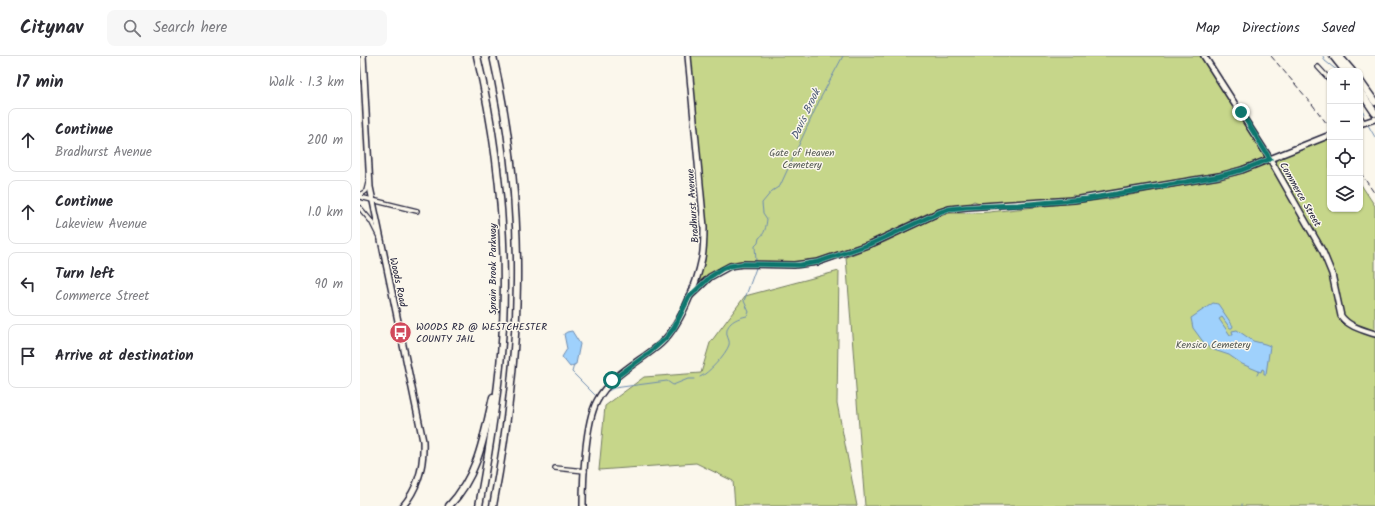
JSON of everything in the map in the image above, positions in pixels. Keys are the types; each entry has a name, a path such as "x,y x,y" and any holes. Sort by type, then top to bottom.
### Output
{"highway":[{"name":"Sprain Brook Parkway","path":"477,56 493,133 502,209 504,293 499,370 490,440 479,506"},
{"path":"493,56 512,172 517,227 518,268 514,365 505,434 493,506"},
{"path":"1333,56 1342,68"},
{"path":"1340,56 1350,68"},
{"path":"1363,85 1375,102"},
{"path":"1363,95 1375,113"},
{"path":"449,506 464,487 477,461 499,370"}],"street":[{"name":"Woods Road","path":"363,56 369,176 422,441 424,459 421,474 416,487 403,506"},
{"name":"Bradhurst Avenue","path":"583,506 589,424 592,413 600,396 612,380 654,349 674,328 689,297 702,258 704,239 688,56"},
{"name":"Commerce Street","path":"1204,56 1270,159 1311,229 1330,265 1342,316 1345,321 1375,334"},
{"path":"1318,67 1327,77"},
{"path":"1363,124 1375,119"},
{"path":"689,297 710,277 730,266 743,264 800,265 818,262 873,243 949,209 1087,199 1219,176 1242,170 1327,136"},
{"path":"360,196 366,191 369,176"},
{"path":"360,196 417,211"},
{"path":"360,208 371,221 382,247"},
{"path":"555,468 585,471"}],"green space":[{"name":"Gate of Heaven Cemetery","path":"691,56 1203,56 1265,155 1264,159 1220,173 1078,197 1073,195 1068,198 982,204 974,201 965,205 943,208 933,211 865,243 830,256 794,263 750,262 729,265 709,275 698,286 696,286 705,262 707,232"},
{"name":"Kensico Cemetery","path":"1327,139 1327,212 1363,212 1363,188 1375,206 1375,506 865,506 846,257 885,242 932,219 948,213 980,213 1110,199 1236,175"},
{"path":"839,271 837,403 857,506 735,506 733,481 696,463 599,470 605,406 644,377 701,373 710,343 745,296"}],"water":[{"path":"1213,303 1218,304 1233,326 1230,328 1222,317 1219,319 1230,335 1233,335 1232,331 1237,330 1253,341 1270,346 1266,374 1264,374 1264,370 1262,369 1261,372 1242,364 1229,355 1211,349 1204,343 1193,328 1191,318"},
{"path":"572,331 580,344 576,364 570,367 562,357 567,349 564,334"}],"waterway":[{"name":"Davis Brook","path":"756,261 755,246 764,232 767,219 763,213 762,203 772,191 780,186 820,99 843,56"},
{"name":"Davis Brook","path":"1323,56 1325,61 1334,68"},
{"name":"Davis Brook","path":"1360,104 1364,114"},
{"name":"Davis Brook","path":"1368,125 1375,137"},
{"name":"Davis Brook","path":"700,377 712,368 727,349 729,345 727,331 730,324 739,318 747,316 749,312 744,301 756,268"},
{"name":"Davis Brook","path":"574,365 572,372 595,395"},
{"path":"1257,375 1259,371"},
{"name":"Davis Brook","path":"606,392 614,388 667,381 673,385 688,379 694,379"}],"railway":[{"path":"1271,56 1327,124"},
{"path":"1363,176 1375,194"}],"place":[{"name":"WOODS RD @ WESTCHESTER COUNTY JAIL","path":"400,332"}],"route":[{"path":"612,380 649,353 666,338 674,328 689,297 705,281 722,269 743,264 800,265 818,262 873,243 949,209 1087,199 1208,179 1229,174 1270,159 1241,112"}]}
